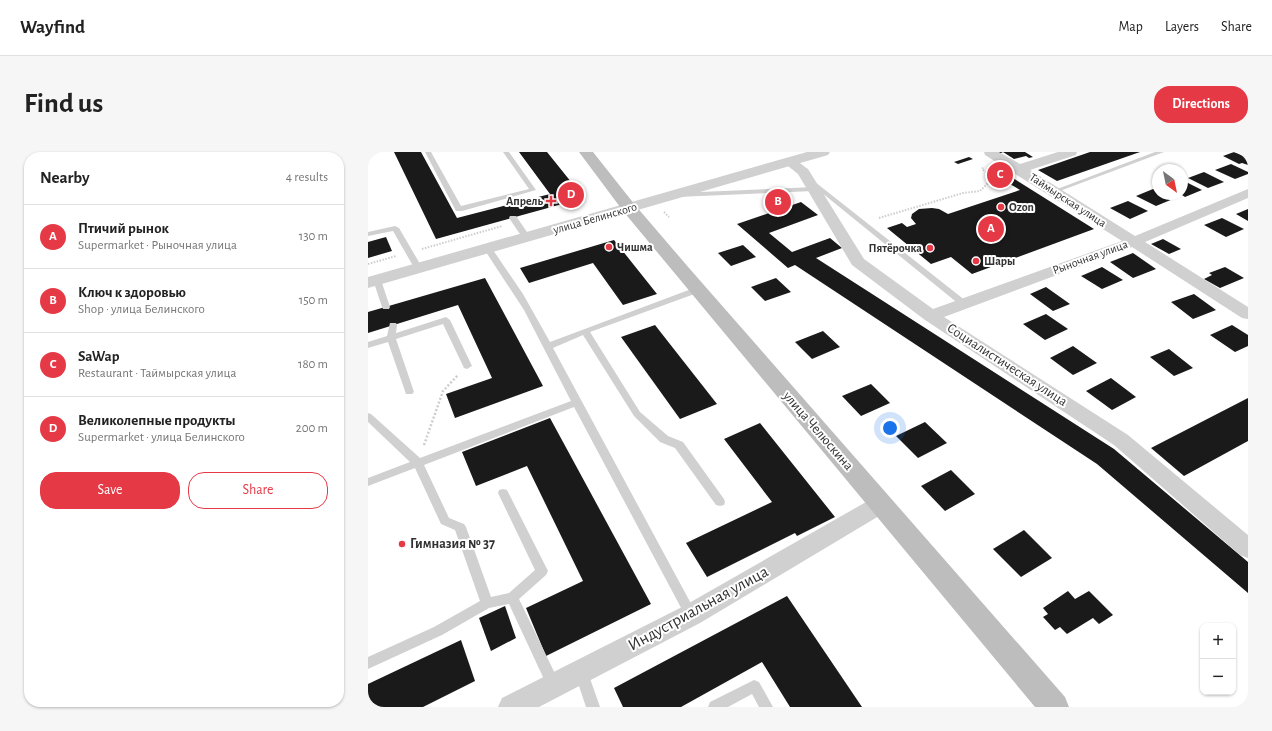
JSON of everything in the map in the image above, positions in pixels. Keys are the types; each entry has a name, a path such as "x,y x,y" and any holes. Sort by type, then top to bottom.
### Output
{"main road":[{"name":"улица Челюскина","path":"586,152 629,208 697,290 1054,707"}],"street":[{"name":"улица Белинского","path":"373,282 823,152"},
{"path":"1019,169 1070,152"},
{"name":"Таймырская улица","path":"987,158 1019,169 1248,314"},
{"name":"Социалистическая улица","path":"790,162 803,172 858,262 931,316 1121,440 1248,548"},
{"name":"Рыночная улица","path":"931,316 1133,242 1248,193"},
{"name":"Индустриальная улица","path":"512,707 691,615 881,504"}],"lane":[{"path":"428,152 459,209 533,190 506,152"},
{"path":"1055,192 1161,152"},
{"path":"674,195 809,183 863,223 963,303"},
{"path":"500,198 505,205"},
{"path":"513,218 527,238"},
{"path":"368,234 395,228 419,268"},
{"path":"488,249 501,267 549,346 562,375 578,402 691,615"},
{"path":"373,282 386,307"},
{"path":"549,346 585,331 697,290"},
{"path":"368,345 446,320 467,366"},
{"path":"393,326 391,338 409,392"},
{"path":"585,331 637,414 664,438 679,445 720,502"},
{"path":"368,482 578,402"},
{"path":"368,416 418,462 445,520 460,527 487,603"},
{"path":"368,663 438,631 487,603 512,598 542,571 503,493"},
{"path":"512,598 554,686"},
{"path":"581,672 593,707"},
{"path":"715,707 754,686 766,707"}],"path":[{"path":"863,223 963,193 980,191 987,184 995,180 982,169 987,158"},
{"path":"418,462 443,391 467,366"}],"building":[{"path":"394,152 421,152 457,218 550,194 519,152 547,152 584,198 436,239"},
{"path":"1003,152 1025,152 1033,157 1029,158 1026,156 1014,159"},
{"path":"1090,152 1140,152 1057,181 1038,170"},
{"path":"1234,152 1248,158 1248,165 1242,163 1239,164 1223,156"},
{"path":"969,157 973,159 958,164 954,162"},
{"path":"1231,164 1248,172 1248,174 1235,179 1215,170"},
{"path":"994,168 1008,176 1003,178 988,169"},
{"path":"1204,172 1224,182 1208,188 1188,178"},
{"path":"1013,178 1094,229 972,274 951,257 931,264 887,228 902,223 907,227 916,224 911,218 912,214 919,209 939,209 948,214 1020,190 1005,181"},
{"path":"1188,183 1202,190 1188,196"},
{"path":"1152,189 1152,200 1171,200 1156,206 1136,196"},
{"path":"1128,201 1148,211 1130,219 1110,208"},
{"path":"801,202 818,215 769,233 792,252 830,238 842,248 816,258 1114,449 1248,562 1248,593 1097,464 795,265 788,268 737,224"},
{"path":"1248,209 1248,221 1236,214"},
{"path":"1222,218 1244,229 1226,237 1204,225"},
{"path":"386,237 392,251 368,258 368,242"},
{"path":"1163,239 1181,249 1169,254 1151,244"},
{"path":"614,240 657,294 623,305 593,263 529,283 520,268"},
{"path":"743,245 756,257 731,266 718,253"},
{"path":"1133,253 1156,269 1133,278 1110,262"},
{"path":"1102,267 1123,280 1102,289 1081,276"},
{"path":"1225,267 1244,278 1220,288 1204,279 1212,275 1209,273"},
{"path":"485,278 543,386 455,418 446,394 492,378 458,305 368,333 368,312"},
{"path":"776,278 791,292 765,301 751,287"},
{"path":"1046,287 1070,304 1053,311 1030,294"},
{"path":"1194,294 1216,310 1193,319 1171,302"},
{"path":"1046,314 1068,329 1045,340 1023,324"},
{"path":"655,325 717,404 680,419 621,337"},
{"path":"1232,325 1248,335 1248,346 1235,352 1210,335"},
{"path":"823,331 840,347 812,359 795,342"},
{"path":"1073,346 1097,363 1073,375 1050,358"},
{"path":"1169,349 1193,368 1174,376 1150,357"},
{"path":"1111,378 1136,397 1112,410 1086,391"},
{"path":"871,384 890,403 861,416 842,396"},
{"path":"1248,398 1248,441 1184,476 1151,448"},
{"path":"550,418 651,604 546,656 526,608 583,581 527,466 476,486 462,452"},
{"path":"925,422 947,443 918,458 896,436"},
{"path":"760,423 835,517 797,536 795,533 707,577 686,543 772,502 724,439"},
{"path":"951,470 975,494 945,511 921,486"},
{"path":"1024,530 1052,558 1021,577 993,549"},
{"path":"1068,591 1075,599 1089,591 1113,615 1099,624 1093,618 1067,634 1060,627 1055,630 1043,617 1048,614 1043,608"},
{"path":"787,596 862,707 790,707 762,662 681,707 623,707 614,688"},
{"path":"505,606 516,638 491,651 479,618"},
{"path":"461,640 475,681 423,707 368,707 368,684"}],"place":[{"name":"SaWap","path":"1000,175"},
{"name":"Великолепные продукты","path":"571,195"},
{"name":"Апрель","path":"551,201"},
{"name":"Ключ к здоровью","path":"778,202"},
{"name":"Ozon","path":"1001,207"},
{"name":"Птичий рынок","path":"991,229"},
{"name":"Чишма","path":"609,247"},
{"name":"Пятёрочка","path":"930,248"},
{"name":"Шары","path":"976,261"},
{"name":"Гимназия № 37","path":"402,544"}]}
